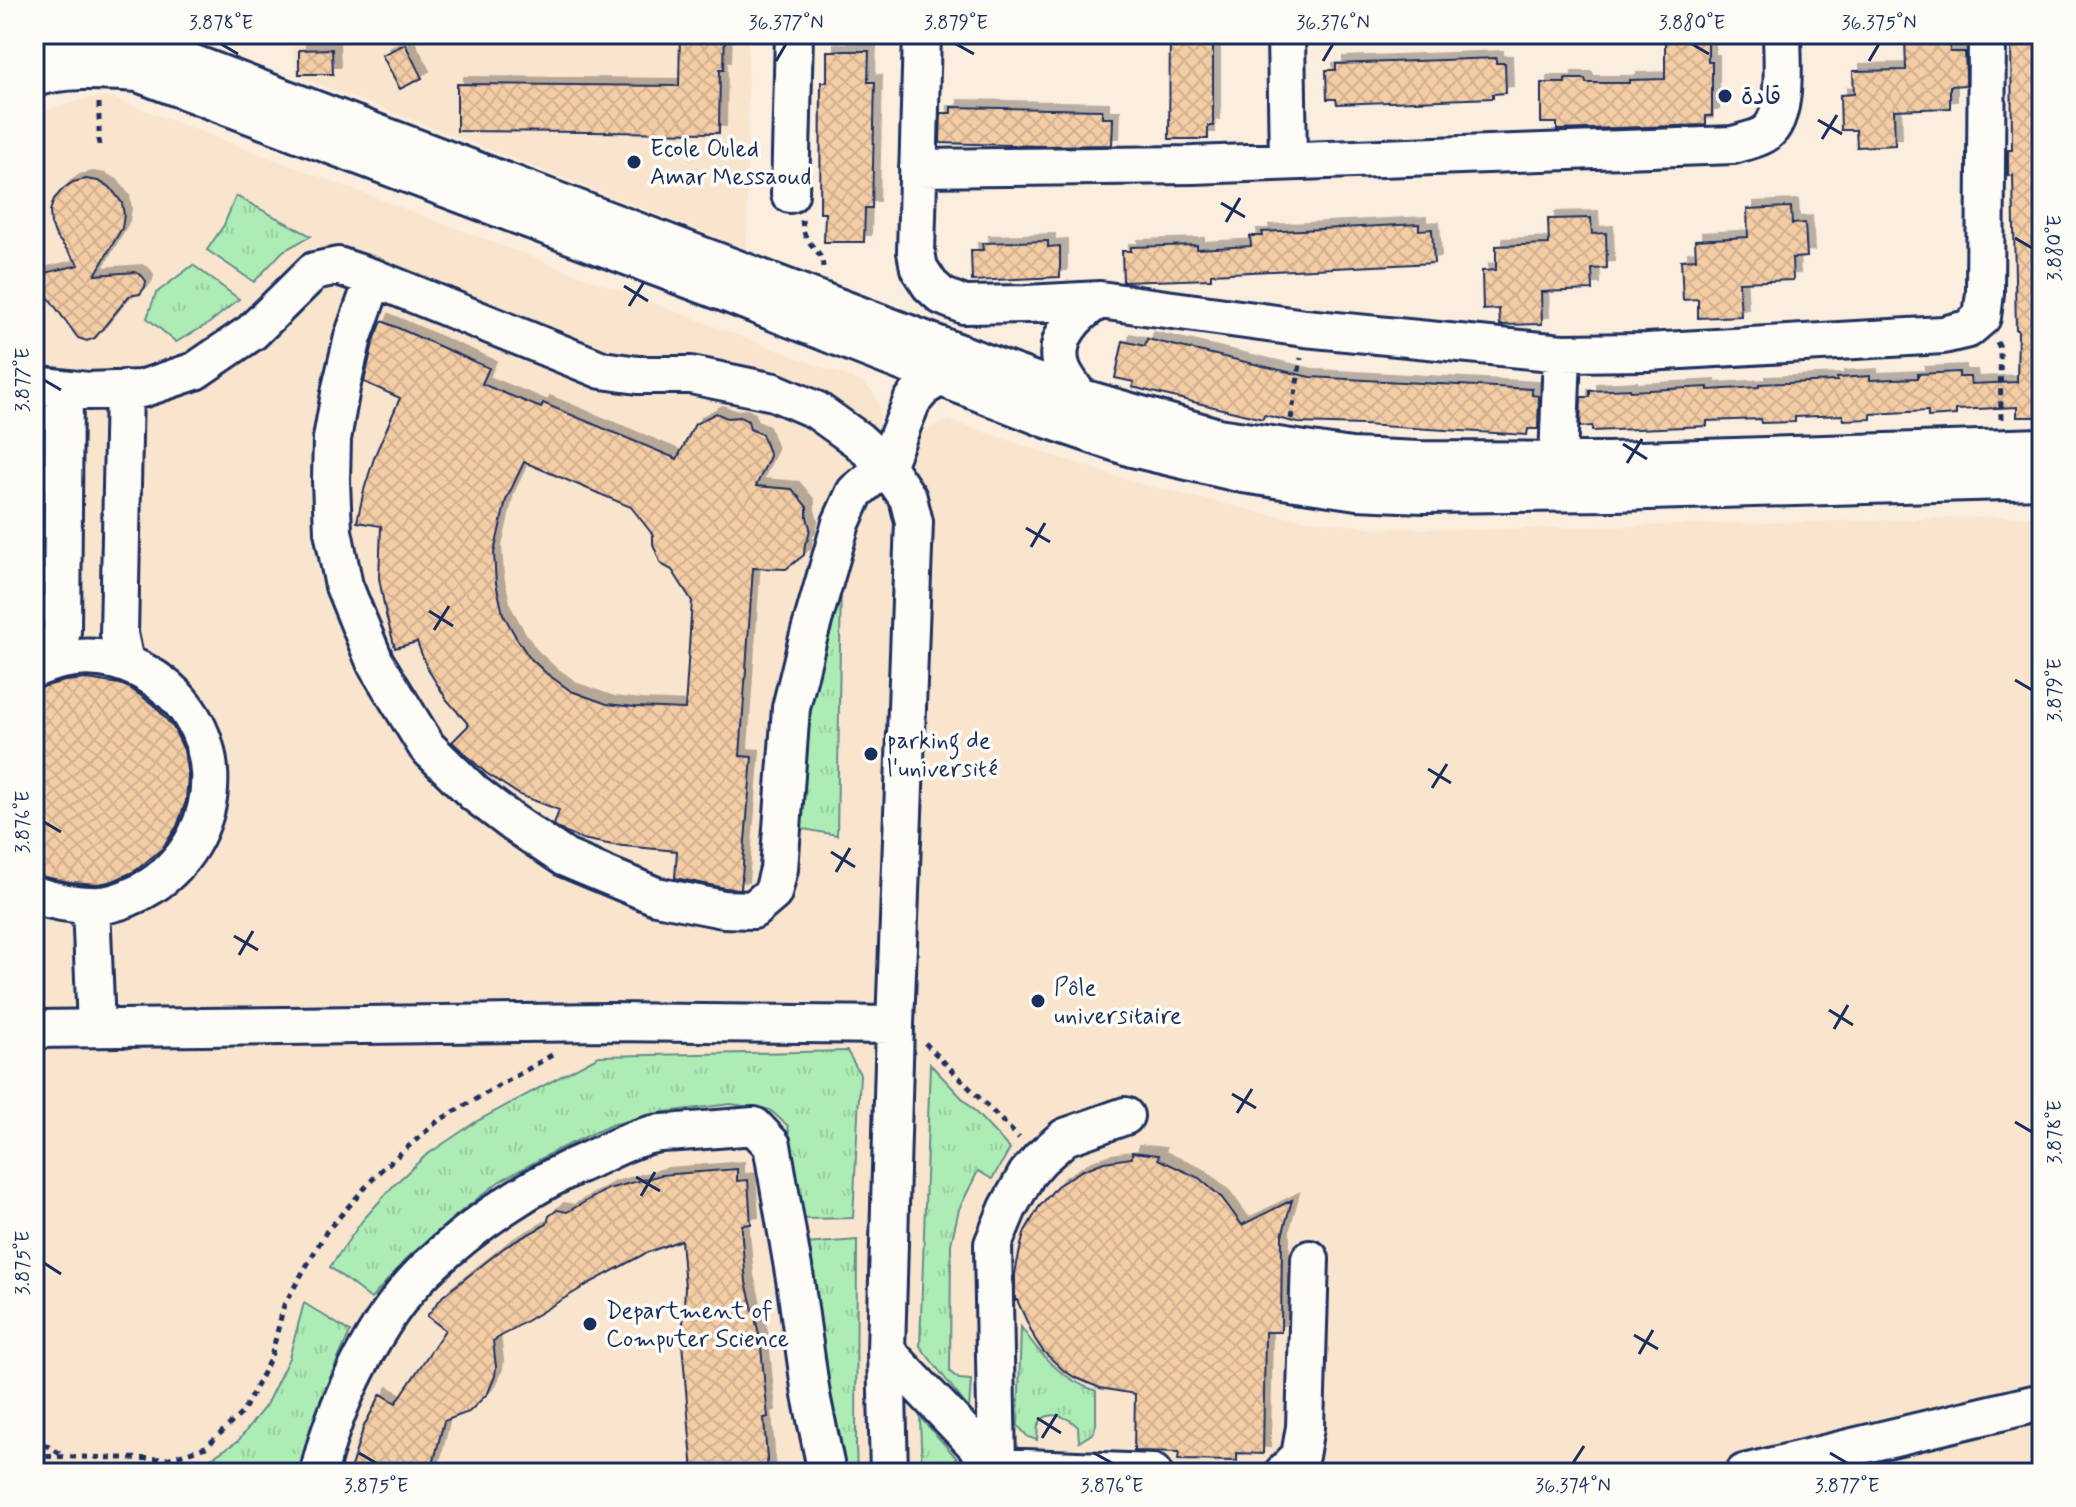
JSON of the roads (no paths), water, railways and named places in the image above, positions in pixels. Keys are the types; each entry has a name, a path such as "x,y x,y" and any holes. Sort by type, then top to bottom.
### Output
{"street":[{"path":"790,194 794,34"},
{"path":"922,34 916,252 919,268 930,285 942,296 964,305 1049,325 1064,334 1084,308 1100,300"},
{"path":"1286,34 1288,161"},
{"path":"918,168 1193,165 1733,145 1765,134 1780,112 1782,34"},
{"path":"1002,369 1021,365 1039,352 1049,325 1100,300 1305,328 1562,353 1647,352 1943,335 1968,329 1982,317 1985,293 1987,34"},
{"path":"47,51 123,36 1002,369 1079,397 1218,437 1378,459 1609,461 2042,447"},
{"path":"47,51 100,71 138,73 728,294 1047,419 1132,448 1243,474 1357,491 1424,494 2042,480"},
{"path":"44,664 62,631 49,387 88,391 141,389 195,371 252,332 314,271 338,266 374,278 602,370 638,375 691,375 774,392 816,410 858,440 886,466 908,498 914,522 886,1351 889,1473"},
{"path":"374,278 353,337 341,388 332,439 331,481 333,531 344,586 375,662 427,747 474,793 512,822 565,858 656,896 723,909 753,910 773,893 779,869 791,708 841,523 855,492 886,466 912,401 924,387 942,376"},
{"path":"1049,325 1062,368 1079,397"},
{"path":"1558,461 1562,353"},
{"path":"898,360 911,386 912,401"},
{"path":"124,389 119,634 125,662"},
{"path":"34,895 66,905 103,905 138,894 169,873 193,845 207,810 210,773 203,737 191,715 158,679 125,662 88,656 44,664"},
{"path":"91,905 96,1028"},
{"path":"34,1029 895,1018"},
{"path":"997,1467 993,1244 1008,1208 1027,1174 1040,1159 1065,1137 1125,1116"},
{"path":"319,1473 338,1410 393,1308 425,1270 467,1235 559,1172 650,1135 754,1126 772,1145 811,1395 827,1473"},
{"path":"1283,1473 1300,1456 1305,1427 1310,1259"},
{"path":"886,1351 997,1467 1153,1473"},
{"path":"1744,1473 2042,1402"}],"place":[{"name":"قادة","path":"1725,96"},
{"name":"Ecole Ouled Amar Messaoud","path":"634,162"},
{"name":"parking de l'université","path":"871,754"},
{"name":"Pôle universitaire","path":"1038,1001"},
{"name":"Department of Computer Science","path":"590,1324"}]}
